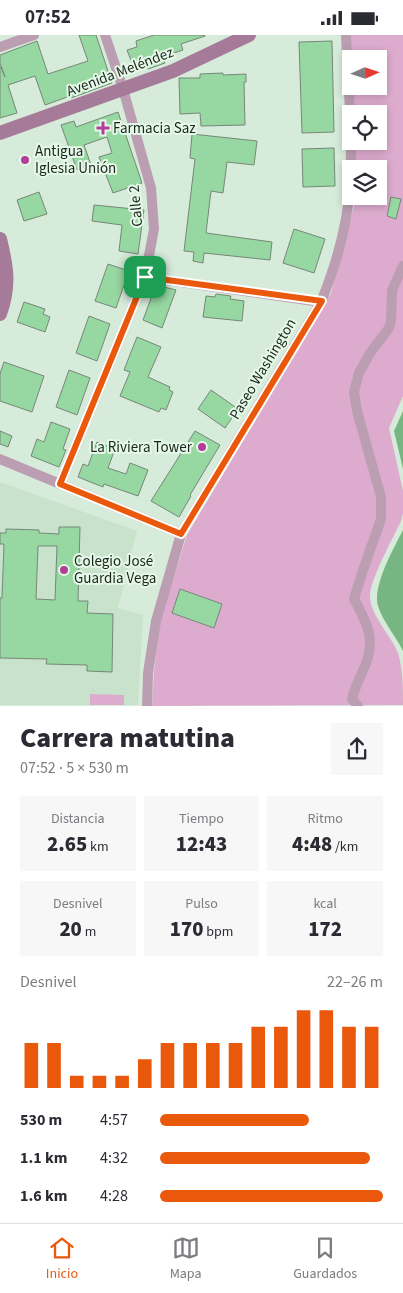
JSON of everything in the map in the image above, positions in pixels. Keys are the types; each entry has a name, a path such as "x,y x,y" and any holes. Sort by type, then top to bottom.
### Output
{"street":[{"path":"0,47 34,35"},
{"name":"Calle 2","path":"60,484 145,277 154,229 152,188 105,35"},
{"name":"Avenida Meléndez","path":"0,133 173,71 248,35"},
{"name":"Paseo Washington","path":"147,705 148,673 156,621 181,534 322,301 333,273 348,208 350,183 346,35"},
{"path":"0,239 7,267 5,301 0,314"},
{"path":"358,705 352,699 355,685 365,665 371,646 367,622 354,599 381,519 381,497 357,411 354,391 359,373 370,353 389,328 392,290 403,266"},
{"path":"145,277 322,301"},
{"path":"0,459 181,534"}],"shaded area":[{"path":"349,35 403,35 403,396 389,428 403,491 403,513 378,569 370,595 373,610 395,646 400,659 403,705 152,706 160,620 187,535 331,293 354,205 387,205 387,160 354,160 353,150 387,150 387,105 352,105 351,95 388,95 388,50 350,50"},
{"path":"403,411 403,469 394,431"},
{"name":"Colegio José Guardia Vega","path":"0,482 137,531 118,608 143,615 138,705 0,705"},
{"path":"403,530 403,651 383,618 377,598 378,588 385,567"},
{"path":"90,694 124,695 124,705 90,705"}],"building":[{"path":"79,35 96,35 112,83 45,105 35,76 8,85 17,113 0,118 0,67 5,77 0,63 0,55 37,41 48,74 88,61"},
{"path":"154,35 205,36 181,44 183,50 163,57 165,63 148,69 146,63 134,68 127,50 137,47 136,41"},
{"path":"332,41 334,132 302,133 299,42"},
{"path":"223,73 223,75 246,74 246,82 244,82 245,125 201,126 200,113 180,114 179,78 200,78 200,74"},
{"path":"118,112 142,183 113,193 99,157 112,153 107,137 84,145 91,165 77,170 61,125 74,121 76,127"},
{"path":"192,134 257,141 254,165 227,162 223,193 211,191 206,233 272,242 270,260 204,253 203,263 193,261 194,252 184,251 195,159 190,158"},
{"path":"334,148 335,186 303,187 302,149"},
{"path":"39,192 47,214 24,221 17,200"},
{"path":"391,197 401,199 396,219 387,216"},
{"path":"94,205 144,210 138,254 119,251 122,225 92,221"},
{"path":"294,229 325,239 314,273 283,263"},
{"path":"108,264 129,271 116,308 95,301"},
{"path":"156,285 176,290 162,328 143,320"},
{"path":"216,294 231,296 230,299 244,301 242,321 203,317 206,296 215,297"},
{"path":"24,302 45,309 43,314 50,317 45,332 17,322"},
{"path":"89,316 110,324 97,361 76,353"},
{"path":"137,337 161,347 148,377 170,387 169,390 173,392 166,410 161,408 159,412 120,396 130,372 124,370"},
{"path":"4,362 44,376 32,412 0,401 0,374"},
{"path":"69,370 90,378 77,415 56,407"},
{"path":"211,390 238,409 225,428 198,409"},
{"path":"51,422 70,429 63,449 66,450 59,467 31,456 37,439 44,442"},
{"path":"0,431 12,436 8,447 0,444"},
{"path":"195,431 220,445 179,517 151,501"},
{"path":"97,442 115,449 108,468 126,474 130,463 148,470 138,496 104,484 103,487 78,477 83,464 88,466"},
{"path":"59,527 80,527 78,601 88,601 87,613 113,614 112,672 87,671 87,665 46,664 47,659 0,658 0,598 2,598 4,544 0,544 0,533 6,533 6,529 39,530 39,533 59,534","holes":["38,546 57,546 55,600 36,599"]},
{"path":"180,589 222,604 214,628 172,613"}],"place":[{"name":"Farmacia Saz","path":"103,128"},
{"name":"Antigua Iglesia Unión","path":"25,160"},
{"name":"La Riviera Tower","path":"202,447"},
{"name":"Colegio José Guardia Vega","path":"64,570"}],"route":[{"path":"145,277 322,301 181,534 60,484 145,277"}]}
